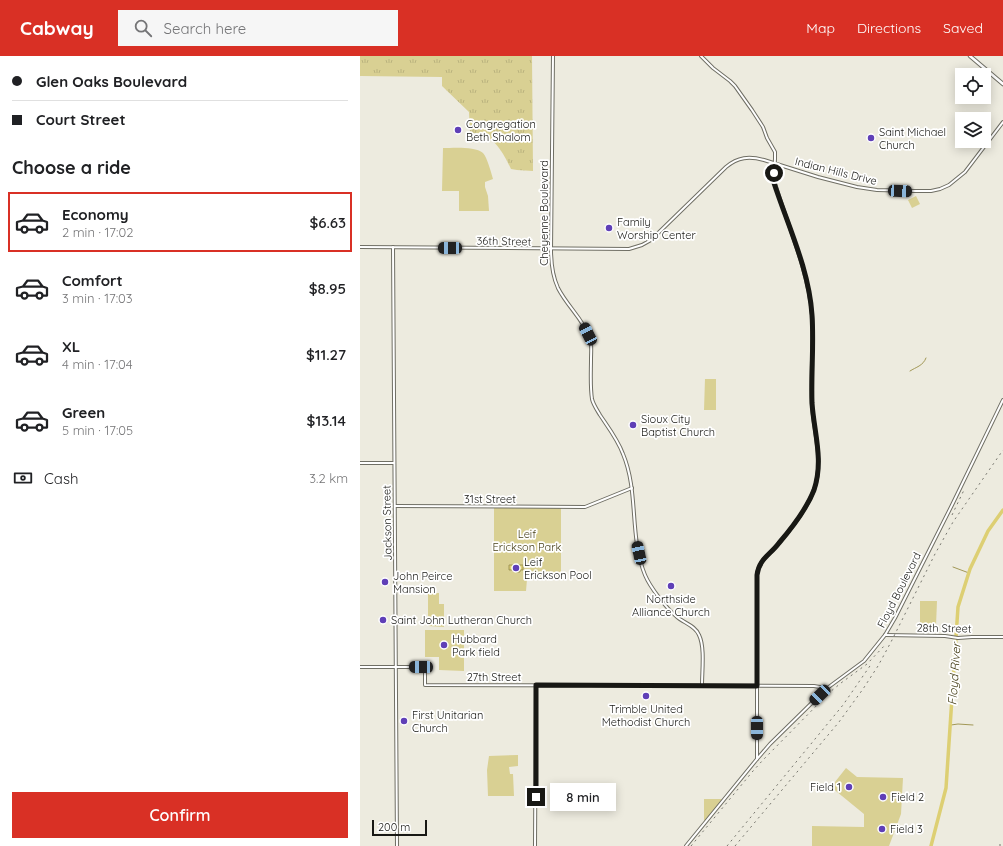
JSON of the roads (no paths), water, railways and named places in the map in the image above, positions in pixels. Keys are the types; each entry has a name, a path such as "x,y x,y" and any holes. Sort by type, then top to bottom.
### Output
{"main road":[{"name":"Cheyenne Boulevard","path":"553,56 552,271 557,286 563,297 583,323 590,339 592,348 591,391 593,403 619,445 624,455 630,475 635,534 643,570 651,586 671,612 691,626 698,633 702,644 702,685"},
{"path":"701,56 713,68 730,81 739,92 763,127 774,152 774,183 802,263 811,307 812,402 819,466 814,489 805,509 780,543 760,563 758,568 757,759"},
{"path":"970,56 1003,84"},
{"name":"Indian Hills Drive","path":"551,249 625,250 638,247 650,240 732,162 745,158 756,158 818,177 869,189 915,191 931,191 940,189 949,185 965,172 1003,122"},
{"name":"36th Street","path":"360,247 551,249"},
{"name":"Jackson Street","path":"393,247 397,846"},
{"name":"Floyd Boulevard","path":"686,846 757,759 787,726 825,689 864,661 885,635 952,505 1003,400"},
{"path":"360,463 394,463"},
{"name":"31st Street","path":"394,506 585,507 632,488"},
{"name":"28th Street","path":"885,635 945,636 958,638 1003,637"},
{"path":"360,667 396,667"},
{"name":"27th Street","path":"396,667 425,667 425,685 814,686 825,689"},
{"path":"535,846 536,685"}],"water":[{"name":"Leif Erickson Pool","path":"509,565 523,565 523,570 516,572 515,570 509,570"}],"waterway":[{"path":"910,371 921,365 926,358"},
{"name":"Floyd River","path":"931,846 946,788 958,607 970,569 988,531 1003,510"},
{"path":"953,567 969,573"},
{"path":"951,725 973,725"}],"railway":[{"path":"735,846 839,722 863,689 891,642 935,554 953,522 1003,450"},
{"path":"952,515 964,490"},
{"path":"691,846 763,760 830,692 867,664 886,644"},
{"path":"727,846 843,705 872,663"},
{"path":"1000,841 1000,846"}],"place":[{"name":"Congregation Beth Shalom","path":"458,130"},
{"name":"Saint Michael Church","path":"871,138"},
{"name":"Family Worship Center","path":"609,228"},
{"name":"Sioux City Baptist Church","path":"633,425"},
{"name":"Leif Erickson Pool","path":"516,568"},
{"name":"John Peirce Mansion","path":"385,582"},
{"name":"Northside Alliance Church","path":"671,586"},
{"name":"Saint John Lutheran Church","path":"383,620"},
{"name":"Hubbard Park field","path":"444,645"},
{"name":"Trimble United Methodist Church","path":"646,696"},
{"name":"First Unitarian Church","path":"404,721"},
{"name":"Field 1","path":"849,787"},
{"name":"Field 2","path":"883,797"},
{"name":"Field 3","path":"882,829"}],"park label":[{"name":"Leif Erickson Park","path":"527,540"}]}
